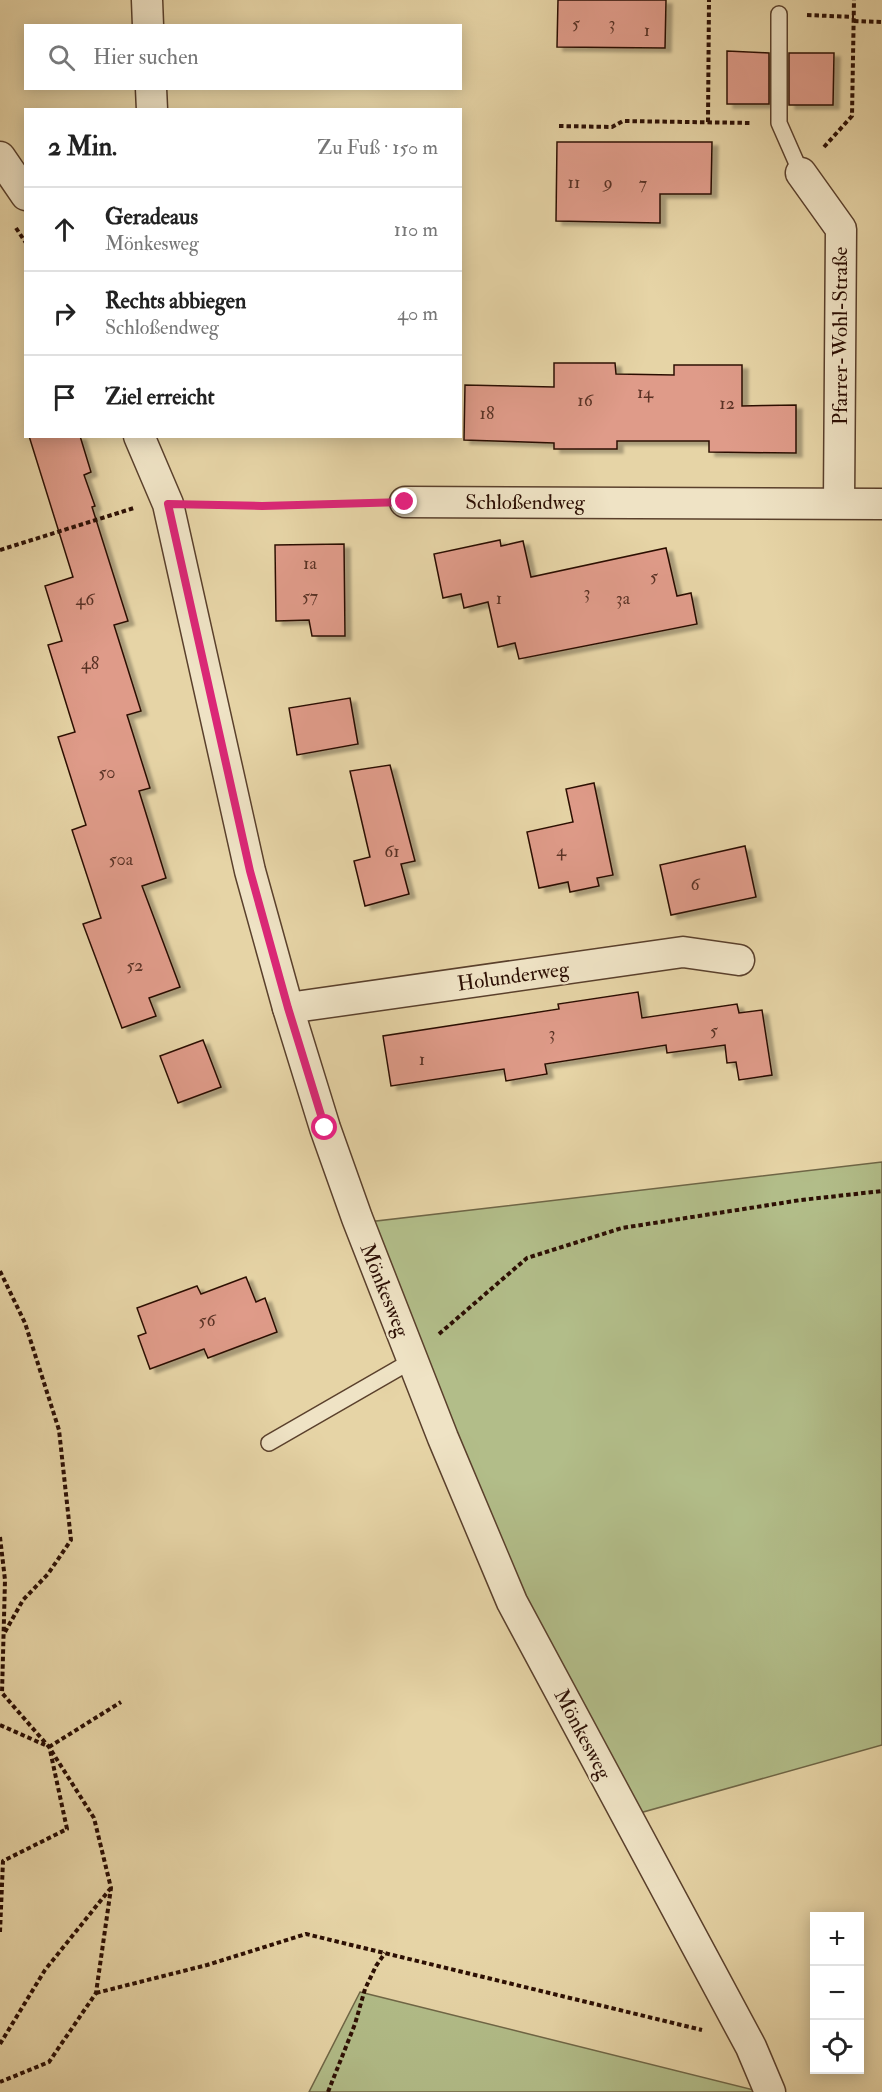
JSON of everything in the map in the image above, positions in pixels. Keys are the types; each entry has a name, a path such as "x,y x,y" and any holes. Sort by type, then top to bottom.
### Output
{"street":[{"path":"147,0 148,24"},
{"path":"151,90 152,108"},
{"path":"0,157 24,192"},
{"name":"Pfarrer-Wohl-Straße","path":"801,173 841,229 839,503"},
{"name":"Mönkesweg","path":"140,438 168,504 250,871 288,1008 325,1128 357,1218 512,1602 751,2047 770,2092"},
{"name":"Schloßendweg","path":"405,502 882,504"},
{"name":"Holunderweg","path":"288,1008 683,952 739,960"}],"lane":[{"path":"779,15 779,123 801,173"},
{"path":"269,1443 413,1360"}],"path":[{"path":"708,122 709,0"},
{"path":"801,173 852,116 854,0"},
{"path":"779,15 882,22"},
{"path":"559,126 612,127 623,121 779,123"},
{"path":"0,550 145,505 262,506 405,502"},
{"path":"413,1360 455,1320 527,1258 622,1228 801,1200 882,1191"},
{"path":"0,1271 26,1323 59,1430 72,1540 48,1574 23,1600 3,1634"},
{"path":"0,1537 5,1580 2,1693 49,1747 94,1818 111,1888 96,1993 49,2062 0,2082"},
{"path":"49,1747 121,1702"},
{"path":"0,1725 49,1747"},
{"path":"3,1861 67,1829 49,1747"},
{"path":"0,1854 3,1861 0,1932"},
{"path":"0,2044 45,1970 111,1888"},
{"path":"96,1993 207,1965 306,1934 711,2032 739,2026"},
{"path":"328,2092 343,2058 365,1989 385,1953"}],"green space":[{"path":"882,1162 882,1745 636,1814 503,1581 368,1222"},
{"path":"360,1992 758,2091 758,2092 309,2092"}],"building":[{"path":"558,0 666,0 665,48 557,47"},
{"path":"727,51 769,53 769,104 727,104"},
{"path":"789,53 834,53 833,105 789,105"},
{"path":"557,142 712,142 711,194 660,194 660,223 556,221"},
{"path":"554,363 615,363 616,374 674,375 674,365 742,365 742,406 796,405 796,453 709,452 709,441 617,441 617,449 554,449 554,443 464,440 465,385 554,387"},
{"path":"30,438 81,438 91,472 84,475 95,506 92,507 128,621 114,625 141,711 127,715 150,788 139,791 166,878 142,886 180,987 149,998 156,1016 122,1028 83,924 101,918 72,830 86,825 58,737 75,732 48,645 62,641 45,586 73,577"},
{"path":"500,540 501,546 523,541 531,577 666,548 677,596 691,593 697,624 519,659 515,643 498,647 488,602 464,608 461,594 443,598 434,554"},
{"path":"344,544 345,636 312,636 309,620 276,621 275,545"},
{"path":"350,698 358,744 297,755 289,708"},
{"path":"390,765 415,861 401,864 409,894 365,906 354,861 370,857 350,771"},
{"path":"594,783 613,875 597,878 599,886 570,892 568,882 539,888 527,832 573,822 566,789"},
{"path":"745,846 756,897 671,915 660,865"},
{"path":"638,992 642,1018 737,1004 739,1013 762,1010 772,1075 739,1080 736,1062 727,1063 725,1045 667,1053 666,1045 545,1064 547,1074 506,1081 504,1069 391,1086 383,1036 559,1009 558,1004"},
{"path":"203,1040 221,1087 178,1103 160,1056"},
{"path":"246,1277 256,1302 265,1298 277,1332 208,1358 204,1349 150,1369 138,1336 146,1333 137,1308 197,1286 201,1294"}],"route":[{"path":"325,1128 288,1008 250,871 168,504 262,506 405,502"}]}
